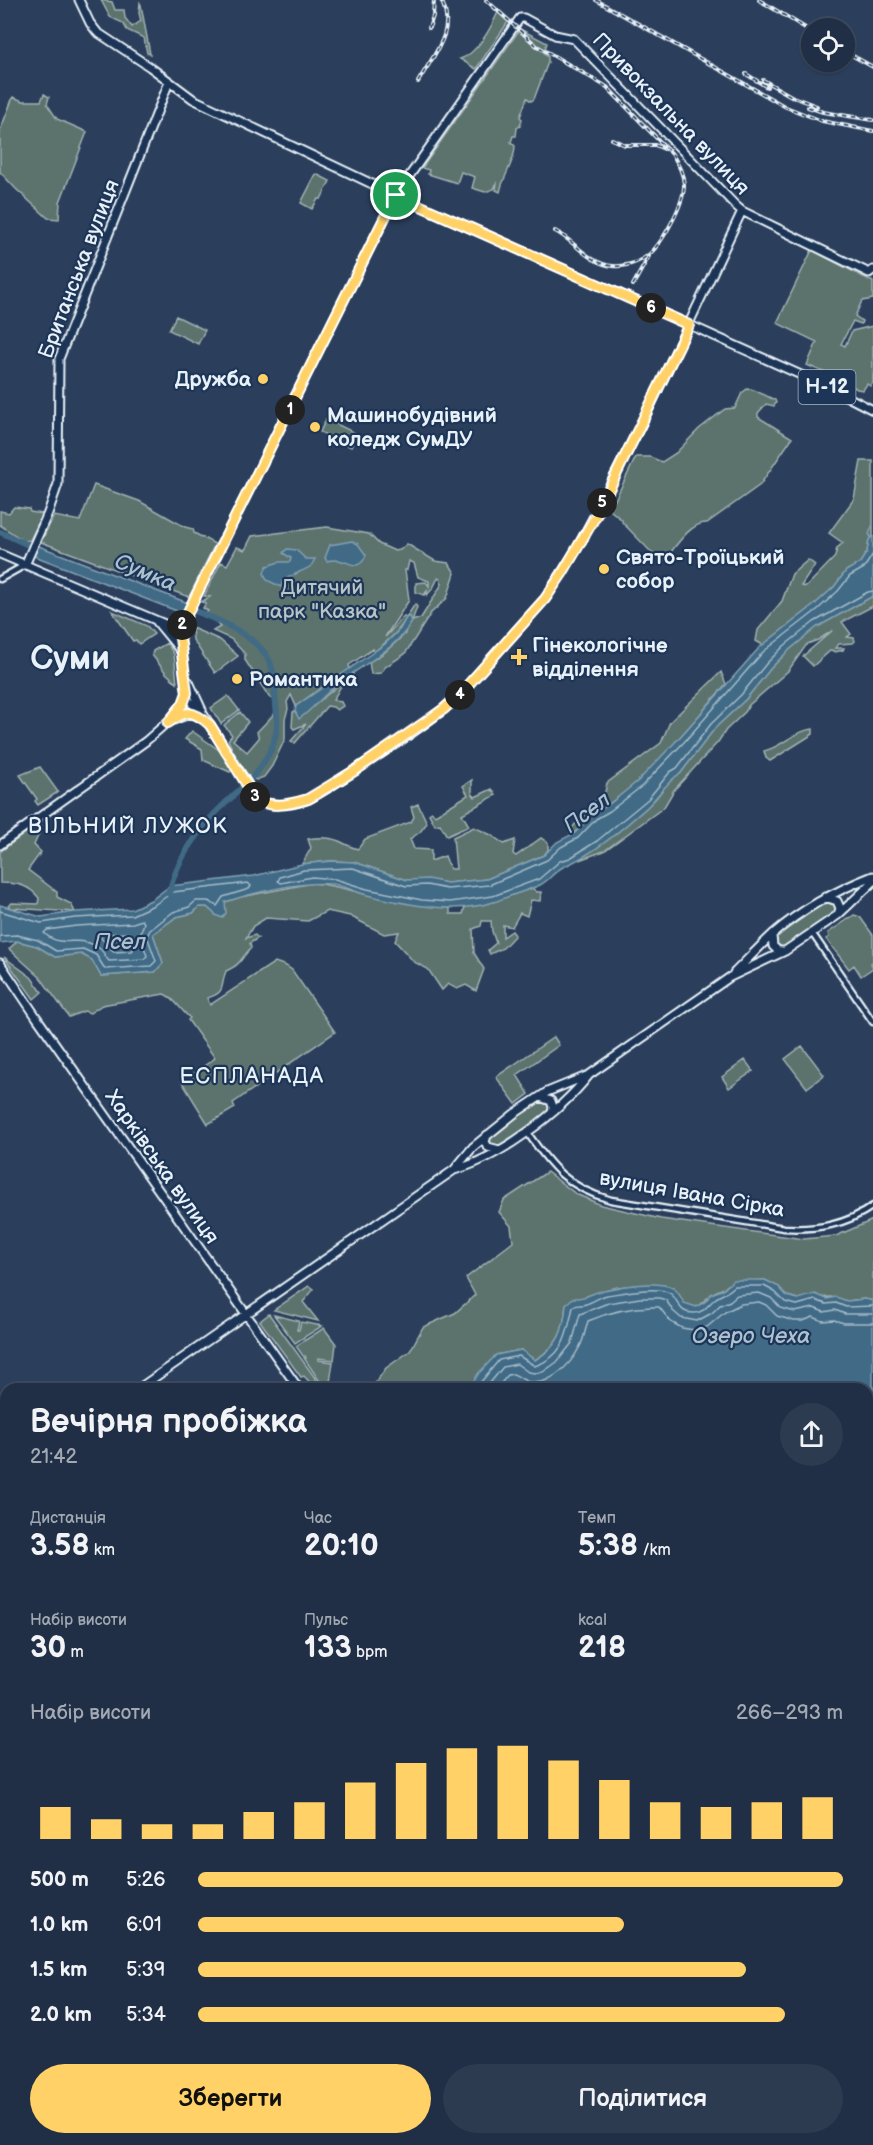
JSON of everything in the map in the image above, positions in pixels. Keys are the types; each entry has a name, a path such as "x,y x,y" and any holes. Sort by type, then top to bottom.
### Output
{"main road":[{"path":"79,0 97,32 193,99 396,195 689,325"},
{"name":"Привокзальна вулиця","path":"396,195 518,19 524,18 555,35 574,39 742,211 869,273 873,270"},
{"name":"Британська вулиця","path":"26,561 48,513 58,484 58,359 169,82"},
{"path":"168,723 186,698 179,630 396,195"},
{"path":"186,698 203,714 257,799 270,804 288,804 308,799 424,724 458,696 545,599 559,579 597,514 742,211"},
{"name":"Н-12","path":"689,325 832,389 873,410"},
{"path":"0,554 26,561 179,630"},
{"path":"153,618 170,635 183,654"},
{"path":"185,671 210,725"},
{"path":"0,845 181,715 192,713 200,716 210,725"},
{"path":"730,977 773,934 825,897 873,876"},
{"path":"454,1170 472,1147 488,1133 539,1097 561,1085 589,1075 730,977 784,951 812,933 838,915 873,882"},
{"path":"825,897 837,901 840,908 838,915"},
{"path":"773,934 772,946 778,951 784,951"},
{"name":"Харківська вулиця","path":"0,963 43,1028 295,1383"},
{"path":"147,1383 454,1170 501,1149 552,1113 573,1095 589,1075"},
{"path":"539,1097 551,1101 552,1113"},
{"path":"488,1133 485,1138 486,1145 491,1149 501,1149"}],"street":[{"path":"0,579 26,561"},
{"path":"812,933 873,1022"},
{"name":"вулиця Івана Сірка","path":"526,1131 564,1178 581,1189 611,1200 774,1227 803,1229 840,1224 873,1206"}],"green space":[{"path":"101,0 112,2 115,10 124,10 125,18 132,27 141,21 140,3 150,54 147,53 144,38 127,30 123,23 110,17"},
{"path":"498,12 508,22 476,69 460,59 478,46"},
{"path":"520,29 547,43 544,52 548,57 548,62 534,99 531,101 527,98 520,117 522,119 520,126 511,142 515,146 514,152 500,192 496,190 497,182 494,189 485,192 472,188 475,177 461,172 457,183 428,174 429,170 422,168"},
{"path":"44,94 49,97 47,104 57,119 87,132 60,202 59,219 48,218 0,172 0,131 13,97 23,101 41,101"},
{"path":"316,174 330,181 321,199 318,199 312,209 301,203"},
{"path":"812,250 873,282 873,299 862,301 855,316 862,321 861,324 853,321 841,344 845,346 852,331 873,326 873,383 870,386 867,384 863,390 849,384 838,383 835,377 807,365 817,342 777,323"},
{"path":"176,316 205,330 198,344 169,330"},
{"path":"747,389 775,400 774,406 766,404 758,413 758,417 792,438 760,485 707,523 689,531 664,561 652,553 610,510 636,457 650,457 662,462 676,453 699,429 725,409 735,408 742,393"},
{"path":"326,419 357,434 351,447 320,432"},
{"path":"861,461 873,461 873,536 869,540 867,552 860,563 846,571 834,587 813,606 763,645 756,641 758,630 782,601 792,574 808,560 815,565 801,586 806,587 835,557 837,548 843,543 829,533 854,499"},
{"path":"94,485 139,501 185,527 193,529 194,533 215,544 189,597 41,542 54,516 80,521"},
{"path":"14,507 43,514 30,540 24,541 0,525 0,511 9,513"},
{"name":"Дитячий парк \"Казка\"","path":"327,527 369,534 379,544 395,551 407,544 435,561 449,563 455,573 447,598 431,613 405,654 385,667 381,673 371,674 369,662 384,653 405,634 406,618 388,641 374,652 373,649 349,665 350,670 296,706 291,695 287,702 285,739 272,766 264,777 256,780 246,773 239,763 228,740 232,735 224,725 240,712 248,722 233,740 247,752 259,738 257,732 277,711 277,703 269,697 245,660 245,654 231,639 213,631 220,627 205,614 208,611 203,608 206,603 201,602 210,597 204,596 221,562 227,565 237,547 245,550 252,536","holes":["409,561 414,563 418,577 429,581 429,586 426,582 416,583 416,592 424,595 427,591 427,595 438,578 442,584 421,618 412,621 417,607 415,604 406,618 404,616 385,637 409,600 405,570 407,570"]},
{"path":"873,596 873,606 842,622 851,634 847,637 854,638 853,643 839,644 835,648 844,648 843,650 835,652 831,650 813,666 803,656 833,630 807,644 788,671 749,705 726,730 718,742 674,790 664,807 604,851 579,860 645,809 669,781 680,774 715,728 746,699 788,651 817,627"},
{"path":"112,611 147,626 154,634 139,644 136,640 133,641"},
{"path":"192,628 220,640 238,656 215,673 193,640"},
{"path":"167,643 174,654 177,683 152,655 153,651"},
{"path":"721,672 726,684 662,757 631,787 575,833 570,833 584,812 605,792 607,783 661,743 670,722"},
{"path":"353,673 341,686 333,700 341,702 343,706 337,710 327,706 295,743 291,741 306,724 294,729 292,727 293,712 295,711 299,718"},
{"path":"228,696 239,710 221,724 211,708"},
{"path":"813,729 813,734 770,761 766,758 764,751 806,730"},
{"path":"192,731 219,750 233,769 230,772 203,760 202,749 185,739"},
{"path":"40,767 58,792 38,805 35,801 37,799 20,775"},
{"path":"472,780 472,793 475,797 492,789 496,795 462,814 469,826 447,836 440,824 435,825 429,814 432,812 435,815 468,795 463,786"},
{"path":"418,804 427,823 410,839 414,849 431,850 431,861 445,856 450,869 456,869 453,837 474,827 504,844 515,840 513,854 516,856 541,838 548,843 548,850 544,855 487,879 447,883 407,880 354,862 331,861 302,864 311,848 308,839 331,839 358,849 365,839 411,822 414,817 411,807"},
{"path":"42,827 34,845 41,852 28,870 57,892 57,897 71,904 75,912 8,906 12,903 38,904 39,898 31,890 21,885 0,883 0,852 31,829"},
{"path":"313,883 399,901 450,908 450,914 463,914 465,907 495,901 532,888 541,892 540,901 531,900 527,916 520,913 512,927 503,925 503,937 512,931 515,935 503,948 490,954 488,950 496,943 491,921 482,921 481,926 473,929 474,953 484,969 476,991 466,985 457,989 448,984 442,990 428,969 414,962 395,941 399,932 384,934 350,916 327,911 308,921 266,918 253,926 246,938 255,935 258,938 250,943 251,948 238,963 226,971 222,988 218,994 207,998 210,1005 275,962 292,970 335,1032 233,1103 235,1108 208,1124 182,1082 215,1058 188,1020 190,1018 171,998 164,994 102,1005 90,1013 84,1011 69,1017 40,977 9,949 17,941 37,946 55,957 81,954 92,960 101,976 155,972 163,963 153,934 176,917 193,913 199,907 207,907 216,915 225,902"},
{"path":"827,901 835,903 835,912 784,948 776,944 776,937"},
{"path":"854,915 860,917 873,935 873,962 871,963 873,968 861,976 854,965 849,969 826,939 829,937 828,933"},
{"path":"4,957 31,977 42,992 34,999"},
{"path":"554,1037 559,1045 517,1075 529,1094 516,1104 496,1077"},
{"path":"802,1046 824,1075 807,1088 785,1059"},
{"path":"745,1060 753,1071 729,1088 722,1077"},
{"path":"540,1100 550,1104 550,1111 497,1147 491,1144 490,1137"},
{"path":"547,1172 576,1194 601,1205 661,1219 804,1239 836,1236 873,1220 873,1301 865,1299 846,1301 831,1297 798,1299 787,1296 779,1287 765,1280 728,1285 713,1293 696,1307 683,1303 676,1291 667,1286 617,1287 566,1304 559,1337 550,1349 535,1360 521,1350 496,1355 474,1383 375,1383 386,1368 410,1351 423,1327 455,1313 475,1295 466,1278 513,1242 511,1226 499,1212 504,1200"},
{"path":"309,1286 314,1289 303,1302 318,1321 274,1310"},
{"path":"269,1314 319,1383 310,1383 304,1376 301,1377 260,1321"},
{"path":"274,1315 299,1321 297,1330 301,1322 322,1326 295,1343"},
{"path":"324,1328 336,1344 334,1360 318,1358 318,1360 333,1362 330,1383 321,1383 304,1358 305,1356 296,1346"}],"water":[{"name":"Псел","path":"873,536 873,596 817,627 788,651 746,699 715,728 680,774 672,779 646,808 587,855 561,868 540,885 497,901 449,908 399,902 332,884 306,884 264,891 225,902 226,913 222,918 207,907 199,907 193,913 176,917 153,934 163,963 155,972 101,976 92,960 81,954 55,957 37,946 17,941 0,943 0,905 41,917 75,912 132,909 151,900 170,886 254,876 302,864 331,861 354,862 407,880 428,879 447,883 487,879 544,855 557,842 575,833 593,814 607,806 638,781 759,648 813,606 834,587 846,571 860,563 867,552 869,540"},
{"path":"352,541 358,544 366,555 360,564 353,565 337,560 327,561 325,558 330,545"},
{"path":"36,545 188,603 182,613 32,555"},
{"path":"287,549 296,550 306,559 315,559 311,566 283,581 281,587 267,580 264,573 267,566 279,562 290,562 291,558 283,553"},
{"path":"410,616 412,622 396,642 344,679 299,719 295,711 296,706 385,644"},
{"name":"Озеро Чеха","path":"733,1280 765,1280 779,1287 787,1296 798,1299 815,1294 827,1299 836,1297 847,1301 865,1299 873,1301 873,1383 473,1383 496,1355 521,1350 535,1360 543,1355 559,1337 566,1304 573,1298 582,1298 619,1287 658,1284 673,1288 684,1303 696,1307 705,1302 711,1294 724,1289"}],"waterway":[{"path":"871,537 869,534 873,524"},
{"name":"Сумка","path":"0,532 37,549"},
{"name":"Сумка","path":"169,894 179,864 190,844 220,808 258,771 271,748 277,725 274,677 265,654 256,644 232,627 178,604"}],"railway":[{"path":"429,28 433,16 434,0"},
{"path":"418,82 445,32 445,11 441,0"},
{"path":"486,0 537,46 607,87 672,154 683,176 681,201 672,223 653,250 635,263 617,266 604,264 589,257 555,231"},
{"path":"596,0 786,107 822,121 873,131"},
{"path":"759,0 801,25"},
{"path":"855,57 873,67"},
{"path":"746,74 767,87"},
{"path":"763,80 793,97 817,106"},
{"path":"808,107 823,112 873,120"},
{"path":"612,139 625,145 655,145 664,149"},
{"path":"633,285 649,256"}],"place":[{"name":"Дружба","path":"263,379"},
{"name":"Машинобудівний коледж СумДУ","path":"315,427"},
{"name":"Свято-Троїцький собор","path":"604,569"},
{"name":"Гінекологічне відділення","path":"519,657"},
{"name":"Романтика","path":"237,679"}],"district":[{"name":"Суми","path":"70,659"},
{"name":"ВІЛЬНИЙ ЛУЖОК","path":"128,826"},
{"name":"ЕСПЛАНАДА","path":"252,1076"}],"route":[{"path":"396,195 689,325 597,514 545,599 458,696 432,719 308,799 288,804 263,803 253,795 210,725 200,716 186,713 168,723 183,704 187,693 179,630 396,195"}]}
